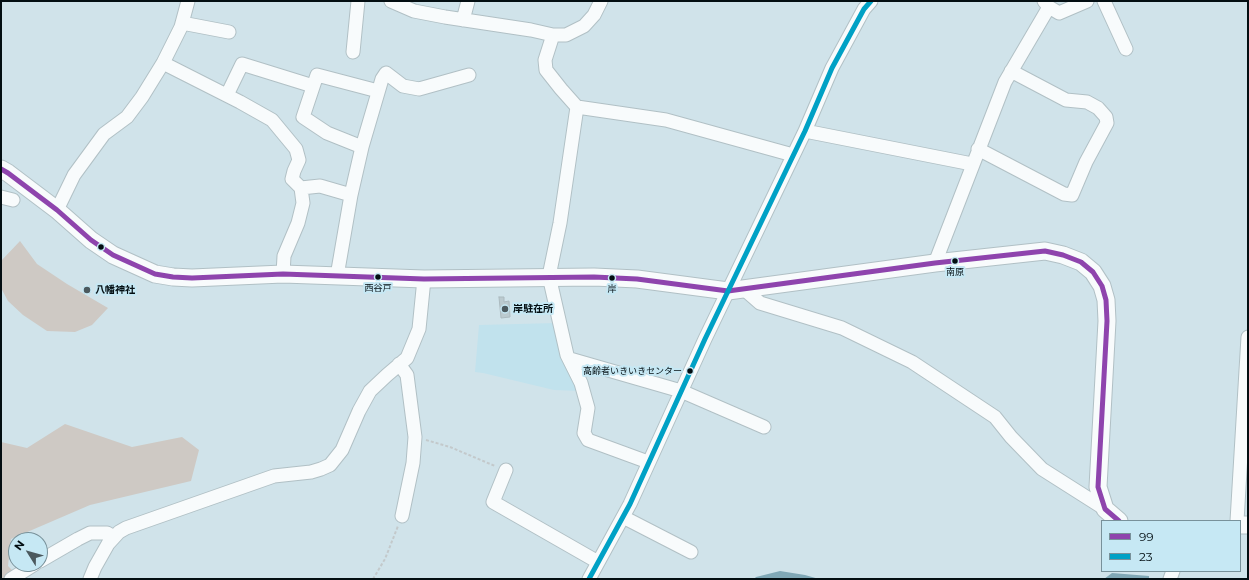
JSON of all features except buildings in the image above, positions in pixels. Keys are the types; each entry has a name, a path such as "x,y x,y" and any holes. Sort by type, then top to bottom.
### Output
{"main road":[{"path":"1,169 57,210 91,240 113,255 155,274 173,277 192,278 283,274 424,278 549,276 594,277 736,290 935,263 1045,251 1063,255 1081,262 1093,272 1102,286 1106,300 1107,321 1098,487 1106,509 1118,520"}],"street":[{"path":"57,210 74,174 104,134 127,117 142,97 163,63 182,23 188,1"},
{"path":"353,52 358,1"},
{"path":"391,1 414,11 553,35 566,35 584,26 594,15 602,1"},
{"path":"463,20 468,1"},
{"path":"589,579 630,504 681,391 736,290 793,155 832,68 864,10 871,1"},
{"path":"935,263 972,164 1005,82 1047,4 1059,13 1087,1"},
{"path":"1104,1 1126,49"},
{"path":"182,23 229,32"},
{"path":"553,35 545,60 546,70 560,89 577,107 666,120 793,155"},
{"path":"163,63 227,95 272,120 296,149 299,160 294,170 292,180 301,188 303,203 298,223 284,256 283,274"},
{"path":"227,95 242,64 313,86"},
{"path":"978,149 1064,194 1072,195 1086,162 1106,123 1106,117 1098,108 1087,102 1066,100 1011,71"},
{"path":"337,276 351,195 362,147 382,79 386,73 403,86 419,89 468,76"},
{"path":"362,147 327,133 303,117 317,75 378,91"},
{"path":"577,107 560,224 549,276 567,355 581,383 588,408 584,433 588,440 648,462"},
{"path":"805,131 972,164"},
{"path":"301,188 320,186 351,195"},
{"path":"90,579 95,567 114,537 119,532 133,525 274,476 311,472 330,465 342,450 358,411 370,392 407,358 419,329 424,278"},
{"path":"736,290 760,303 842,328 912,362 995,417 1011,437 1042,469 1106,509"},
{"path":"1238,520 1248,337"},
{"path":"570,359 681,391 764,427"},
{"path":"399,364 407,375 416,437 413,463 402,516"},
{"path":"506,470 493,502 598,562"},
{"path":"623,517 691,552"},
{"path":"48,556 90,533 107,534 114,537"},
{"path":"11,579 22,572"}],"path":[{"path":"416,437 450,447 506,470"},
{"path":"373,579 385,559 402,516"}],"shaded area":[{"path":"20,241 37,264 108,308 92,325 75,332 47,331 23,315 8,301 1,288 1,261"},
{"path":"557,323 580,391 554,390 475,372 479,325"},
{"path":"65,424 132,447 182,437 199,450 191,481 90,505 27,532 8,532 8,572 14,572 21,579 1,579 1,442 27,448"},
{"path":"780,571 819,579 754,579 756,577"},
{"path":"1112,573 1149,576 1149,579 1104,579"}],"transit line":[{"name":"23","path":"589,579 630,504 705,339 805,131 832,68 864,9 871,1"},
{"name":"99","path":"1,169 57,210 91,240 113,255 155,274 173,277 192,278 283,274 424,279 594,277 637,279 728,291 935,263 1045,251 1063,255 1081,262 1093,272 1102,286 1106,300 1107,321 1098,487 1105,509 1118,520"}],"place":[{"name":"南原","path":"955,261"},
{"name":"西谷戸","path":"378,277"},
{"name":"岸","path":"612,278"},
{"name":"八幡神社","path":"87,290"},
{"name":"岸駐在所","path":"505,309"},
{"name":"高齢者いきいきセンター","path":"690,371"}]}
